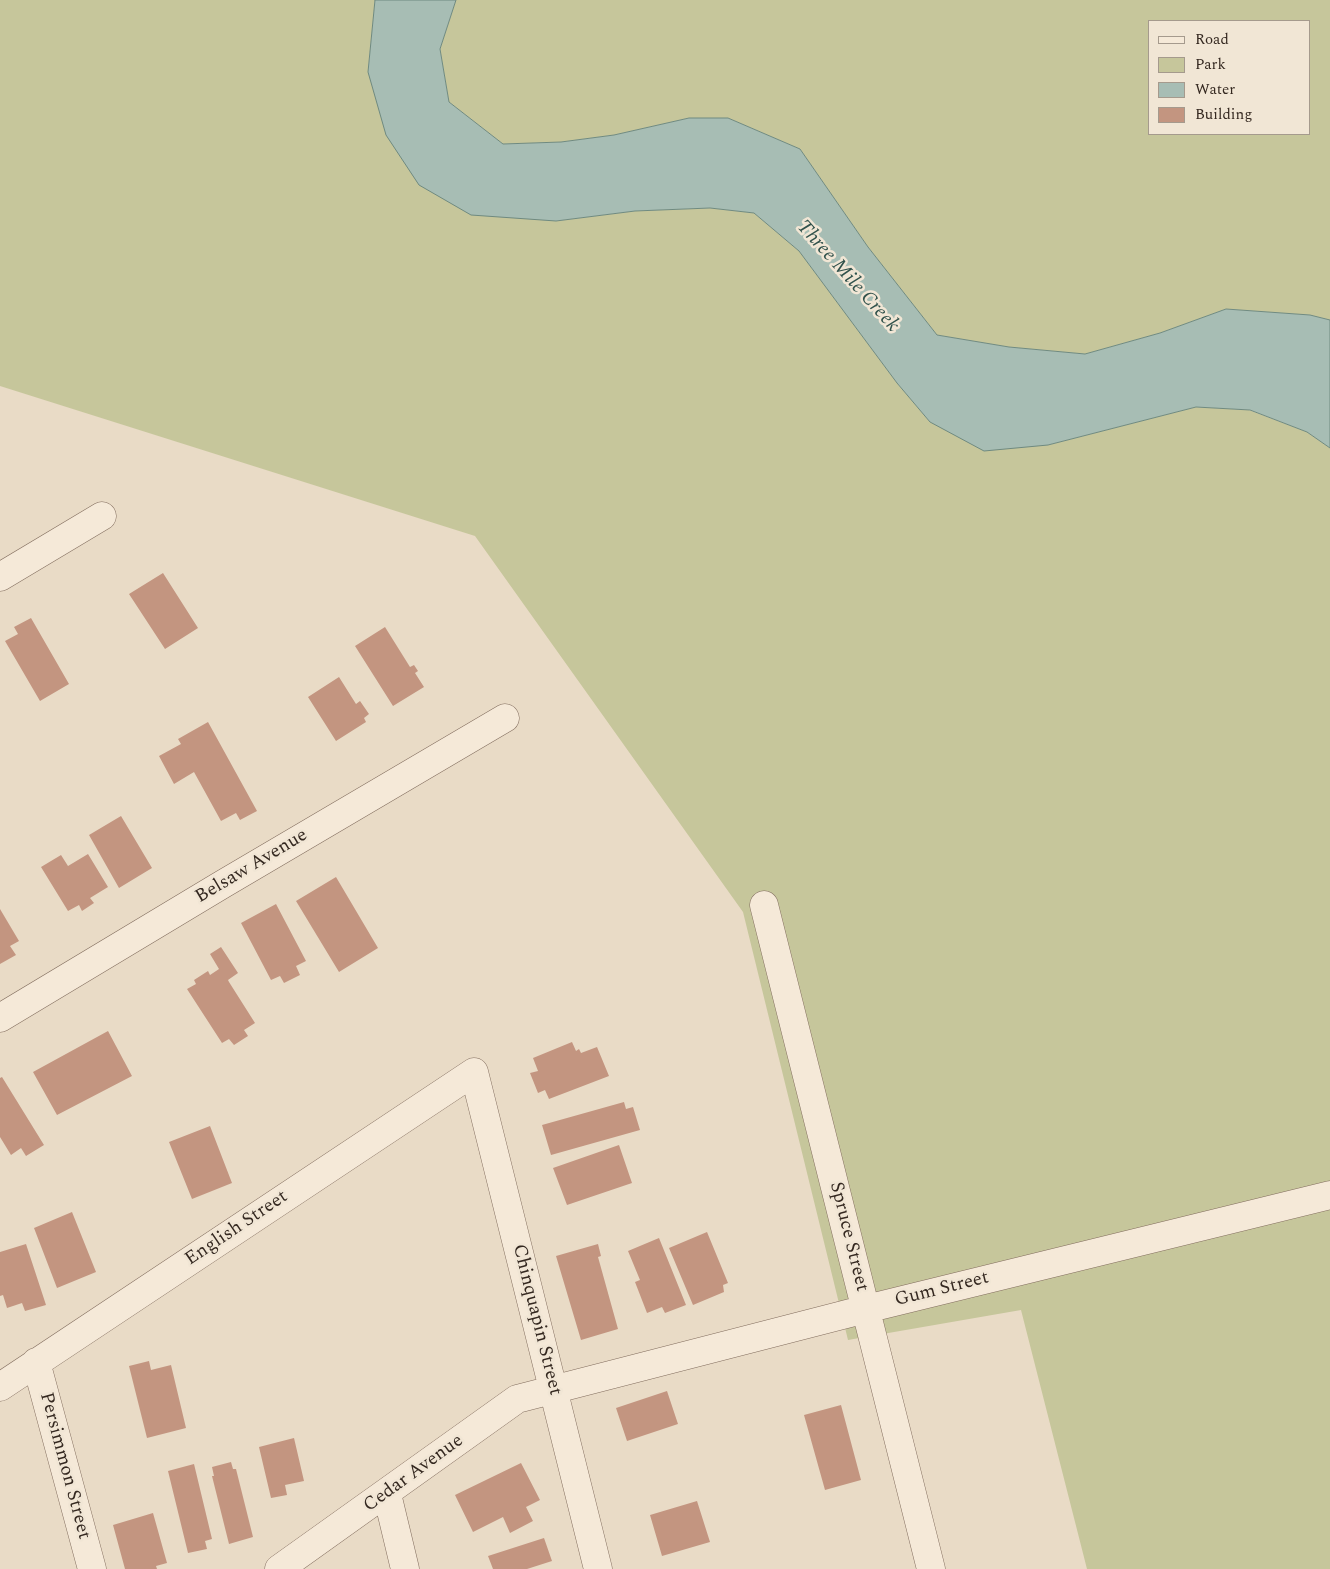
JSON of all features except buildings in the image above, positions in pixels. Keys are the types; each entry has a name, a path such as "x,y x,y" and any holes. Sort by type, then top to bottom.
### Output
{"street":[{"path":"0,577 102,516"},
{"name":"Belsaw Avenue","path":"0,1018 231,878 505,718"},
{"name":"Spruce Street","path":"764,905 931,1569"},
{"name":"English Street","path":"0,1387 474,1072"},
{"name":"Chinquapin Street","path":"474,1072 598,1569"},
{"name":"Gum Street","path":"554,1389 866,1309 1330,1195"},
{"name":"Persimmon Street","path":"36,1362 92,1569"},
{"name":"Cedar Avenue","path":"279,1569 387,1494 516,1399 554,1389"},
{"path":"387,1494 405,1569"}],"green space":[{"path":"0,0 375,0 368,72 556,221 635,211 710,208 754,213 799,251 897,383 930,422 1048,445 1196,407 1249,410 1307,432 1330,448 1330,1569 1087,1569 1021,1310 848,1340 743,912 475,536 0,386"},
{"path":"456,0 1330,0 1330,320 1310,315 1226,309 1160,333 1085,354 1009,347 937,335 868,247 800,149 728,118 689,118 614,135 561,142 503,144 449,102 440,49"}],"water":[{"name":"Three Mile Creek","path":"375,0 456,0 440,49 449,102 503,144 561,142 614,135 689,118 728,118 800,149 868,247 937,335 1009,347 1085,354 1160,333 1226,309 1310,315 1330,320 1330,448 1307,432 1250,410 1196,407 1048,445 984,451 930,422 897,383 799,251 754,213 710,208 635,211 556,221 471,215 419,185 386,135 368,72"}]}
